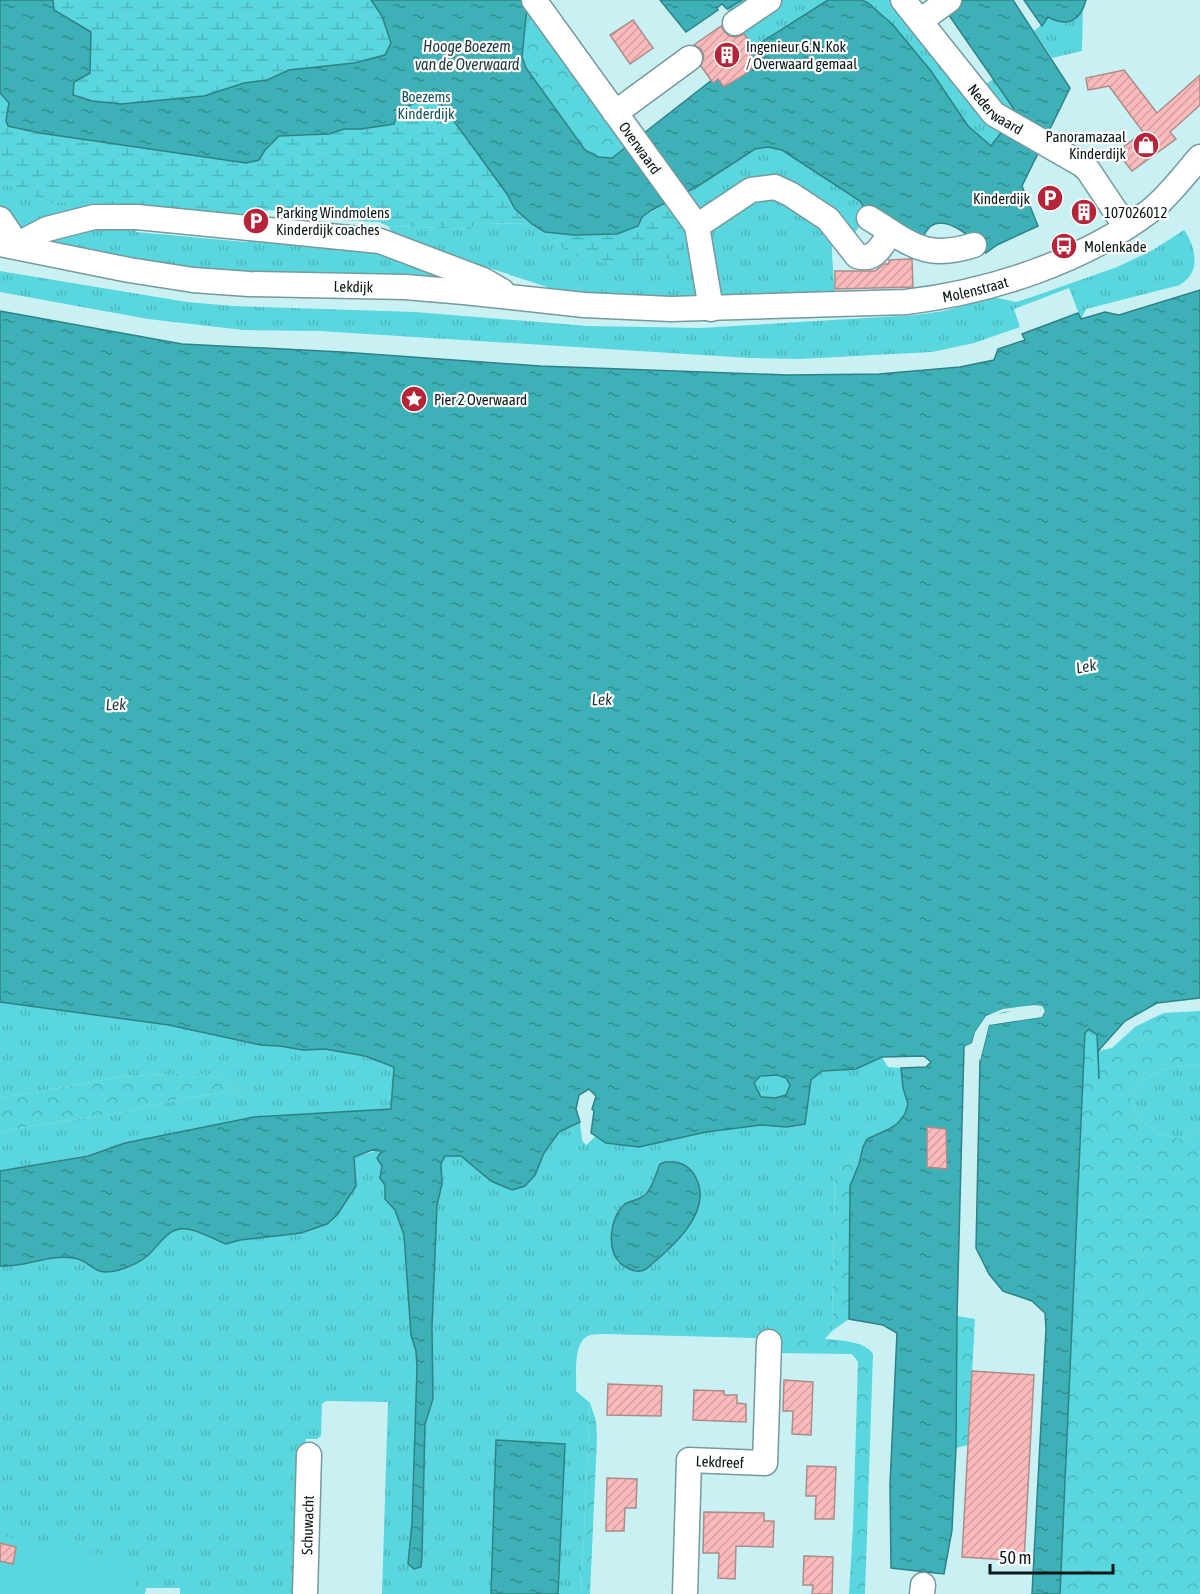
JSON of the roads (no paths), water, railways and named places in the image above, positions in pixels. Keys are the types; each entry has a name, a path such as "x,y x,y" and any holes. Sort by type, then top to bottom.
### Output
{"street":[{"path":"735,23 769,0"},
{"name":"Nederwaard","path":"903,0 994,114 1081,164 1088,170 1126,227"},
{"path":"920,21 949,0"},
{"name":"Overwaard","path":"540,2 588,75 691,218 711,309"},
{"path":"583,37 591,65 588,75"},
{"path":"619,119 690,58"},
{"name":"Molenstraat","path":"711,309 849,305 936,298 971,291 1070,258 1106,239 1166,197 1200,157"},
{"path":"691,218 751,190 776,187 828,219 857,256 871,257 879,250 891,232"},
{"path":"7,245 47,229 94,217 137,217 380,241 483,280 512,296"},
{"path":"869,218 921,249 934,252 959,250 974,245"},
{"path":"0,219 9,232 7,245"},
{"name":"Lekdijk","path":"7,245 129,270 194,280 260,285 405,287 584,305 711,309"},
{"name":"Lekdreef","path":"685,1594 689,1460 765,1463 769,1342"},
{"name":"Schuwacht","path":"305,1594 309,1455"}],"water":[{"name":"Hooge Boezem van de Overwaard","path":"0,0 53,0 54,10 91,32 90,73 74,82 73,95 92,101 121,104 204,96 244,83 267,80 289,70 354,63 385,55 391,43 382,16 371,0 522,0 527,7 522,57 526,68 585,150 598,157 612,158 754,47 828,0 862,0 893,25 931,71 968,126 991,146 1014,116 1014,109 946,11 962,0 1013,0 1070,88 1022,186 1038,226 997,245 986,253 961,230 945,223 931,226 920,241 864,208 860,201 782,150 768,147 755,149 698,186 652,210 642,217 638,226 617,234 574,235 545,232 515,209 507,194 443,106 433,100 419,101 398,111 394,124 344,129 329,134 279,136 259,160 246,163 40,133 8,126 6,121 9,103 0,93"},
{"path":"660,0 742,0 727,9 722,4 717,8 718,10 686,32"},
{"path":"1024,0 1086,0 1076,18 1061,22 1048,17 1042,26"},
{"name":"Lek","path":"1200,290 1200,998 1157,1003 1125,1021 1098,1051 1099,1079 1097,1035 1089,1029 1085,1033 1060,1594 1032,1594 1045,1313 1032,1301 1003,1291 989,1274 976,1248 980,1061 989,1025 1042,1017 1045,1011 1034,1005 986,1016 975,1032 972,1043 964,1047 956,1448 952,1530 944,1574 891,1568 890,1485 897,1333 883,1325 849,1319 850,1186 867,1139 889,1129 905,1114 908,1104 903,1088 901,1068 926,1067 931,1062 924,1056 882,1057 856,1069 822,1071 811,1080 805,1124 786,1127 761,1125 706,1132 639,1147 606,1143 591,1133 594,1111 592,1109 596,1096 589,1089 579,1095 576,1109 580,1122 559,1132 544,1153 535,1175 525,1186 512,1190 491,1181 461,1156 445,1156 441,1164 442,1184 437,1205 432,1328 433,1399 425,1424 422,1555 421,1567 414,1569 408,1564 412,1523 416,1351 411,1335 404,1235 395,1210 385,1199 385,1185 380,1178 382,1166 377,1158 382,1151 372,1150 354,1157 356,1186 337,1215 327,1224 301,1233 240,1240 226,1244 197,1231 175,1230 169,1233 141,1261 110,1272 97,1270 80,1259 64,1257 0,1266 0,1171 88,1156 125,1143 254,1117 391,1109 394,1067 365,1056 325,1049 303,1050 261,1045 169,1025 0,1002 0,311 182,344 342,352 540,366 788,375 879,374 960,367 994,360 998,349 1025,340 1022,334 1078,313 1081,319 1105,312 1119,315","holes":["777,1075 786,1078 790,1085 786,1095 775,1098 761,1097 754,1083 760,1076"]},
{"path":"674,1162 690,1170 696,1178 700,1191 699,1204 694,1217 677,1241 646,1269 635,1271 624,1266 614,1254 611,1236 615,1218 625,1204 641,1198 649,1191 660,1164"},
{"path":"496,1440 565,1444 558,1594 491,1594"}],"place":[{"name":"Ingenieur G.N. Kok / Overwaard gemaal","path":"727,55"},
{"name":"Panoramazaal Kinderdijk","path":"1146,145"},
{"name":"Kinderdijk","path":"1050,198"},
{"name":"107026012","path":"1084,212"},
{"name":"Parking Windmolens Kinderdijk coaches","path":"256,221"},
{"name":"Molenkade","path":"1064,246"},
{"name":"Pier 2 Overwaard","path":"414,399"}],"park label":[{"name":"Boezems Kinderdijk","path":"426,104"}]}
